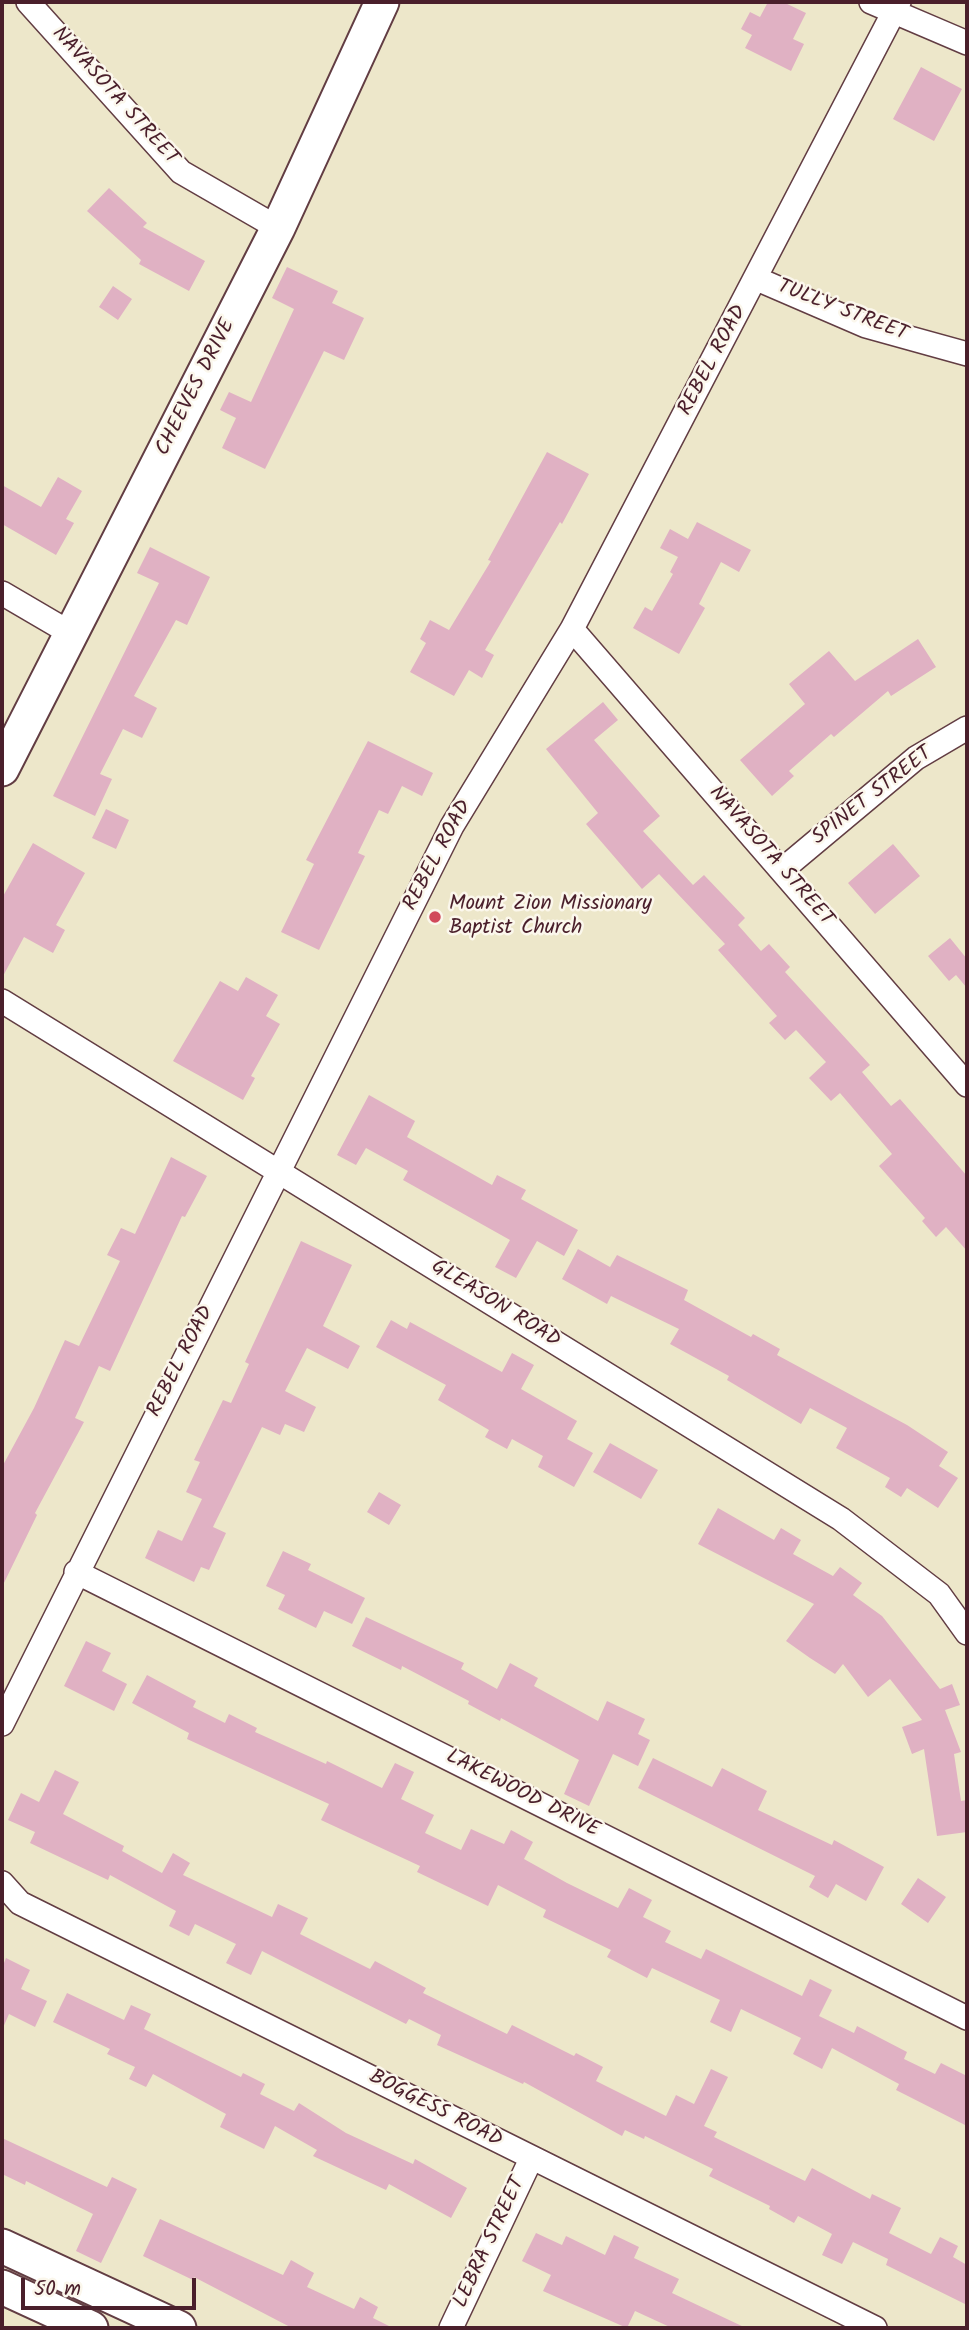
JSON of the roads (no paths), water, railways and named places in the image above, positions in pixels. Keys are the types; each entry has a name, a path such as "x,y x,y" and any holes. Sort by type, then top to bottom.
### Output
{"street":[{"name":"NAVASOTA STREET","path":"28,2 180,172 278,228"},
{"name":"CHEEVES DRIVE","path":"2,769 278,228 382,2"},
{"path":"872,2 897,8 967,43"},
{"name":"REBEL ROAD","path":"2,1724 452,826 572,629 897,8"},
{"name":"TULLY STREET","path":"757,279 866,326 967,354"},
{"path":"2,593 72,634"},
{"name":"NAVASOTA STREET","path":"572,629 967,1085"},
{"name":"SPINET STREET","path":"782,870 916,758 967,728"},
{"name":"GLEASON ROAD","path":"2,1001 841,1519 939,1594 967,1633"},
{"name":"LAKEWOOD DRIVE","path":"76,1572 967,2018"},
{"name":"BOGGESS ROAD","path":"2,1883 20,1903 875,2328"},
{"name":"LEBRA STREET","path":"451,2328 531,2158"},
{"path":"2,2246 178,2328"},
{"path":"2,2287 91,2328"}],"place":[{"name":"Mount Zion Missionary Baptist Church","path":"435,917"}]}
